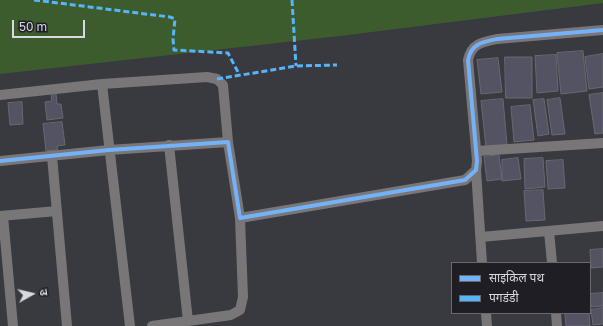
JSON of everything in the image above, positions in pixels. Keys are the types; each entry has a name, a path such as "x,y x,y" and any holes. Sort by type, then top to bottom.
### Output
{"street":[{"path":"482,262 476,170 477,151 468,60 470,52 473,47 483,42 497,39 603,30"},
{"path":"0,95 102,84 207,77 217,79 223,85 228,142 240,218 243,297 240,310 231,315 152,326"},
{"path":"102,84 130,326"},
{"path":"0,161 169,145 228,142"},
{"path":"477,151 603,143"},
{"path":"169,145 188,321"},
{"path":"52,156 67,326"},
{"path":"240,218 465,180 476,170"},
{"path":"13,326 1,216 57,211"},
{"path":"481,236 603,226"},
{"path":"549,231 552,262"},
{"path":"486,314 487,326"},
{"path":"556,314 557,326"}],"green space":[{"path":"0,0 603,0 603,3 340,36 0,74"}],"building":[{"path":"583,51 587,91 561,94 557,53"},
{"path":"603,54 603,87 589,89 585,57"},
{"path":"556,55 558,91 537,93 535,56"},
{"path":"505,57 532,57 532,98 506,98"},
{"path":"498,58 502,92 481,94 477,60"},
{"path":"56,93 57,104 61,104 63,118 47,120 45,102 52,101 51,94"},
{"path":"603,93 603,133 595,134 589,95"},
{"path":"560,98 565,134 552,135 547,100"},
{"path":"503,99 507,145 486,147 481,101"},
{"path":"544,99 549,134 538,136 533,100"},
{"path":"22,102 23,124 10,125 8,103"},
{"path":"530,105 534,140 514,142 511,107"},
{"path":"62,122 65,145 57,146 58,150 46,151 43,124"},
{"path":"499,155 502,179 487,181 484,157"},
{"path":"518,158 521,179 502,181 502,160"},
{"path":"543,158 545,187 525,189 524,159"},
{"path":"563,160 565,188 548,189 546,161"},
{"path":"543,190 545,220 526,221 524,191"},
{"path":"603,249 603,267 591,268 590,250"},
{"path":"603,293 603,306 591,307 591,294"},
{"path":"603,308 603,324 593,325 591,310"},
{"path":"565,314 589,314 590,326 566,326"}],"marked path":[{"path":"34,0 170,17 175,19 173,39 174,50 228,53 239,74"},
{"path":"292,0 296,66"},
{"path":"217,79 296,66 337,65"}],"cycle path":[{"path":"0,161 109,150 228,142 240,218 465,180 476,170 477,161 468,60 472,50 482,43 497,39 603,30"}]}
